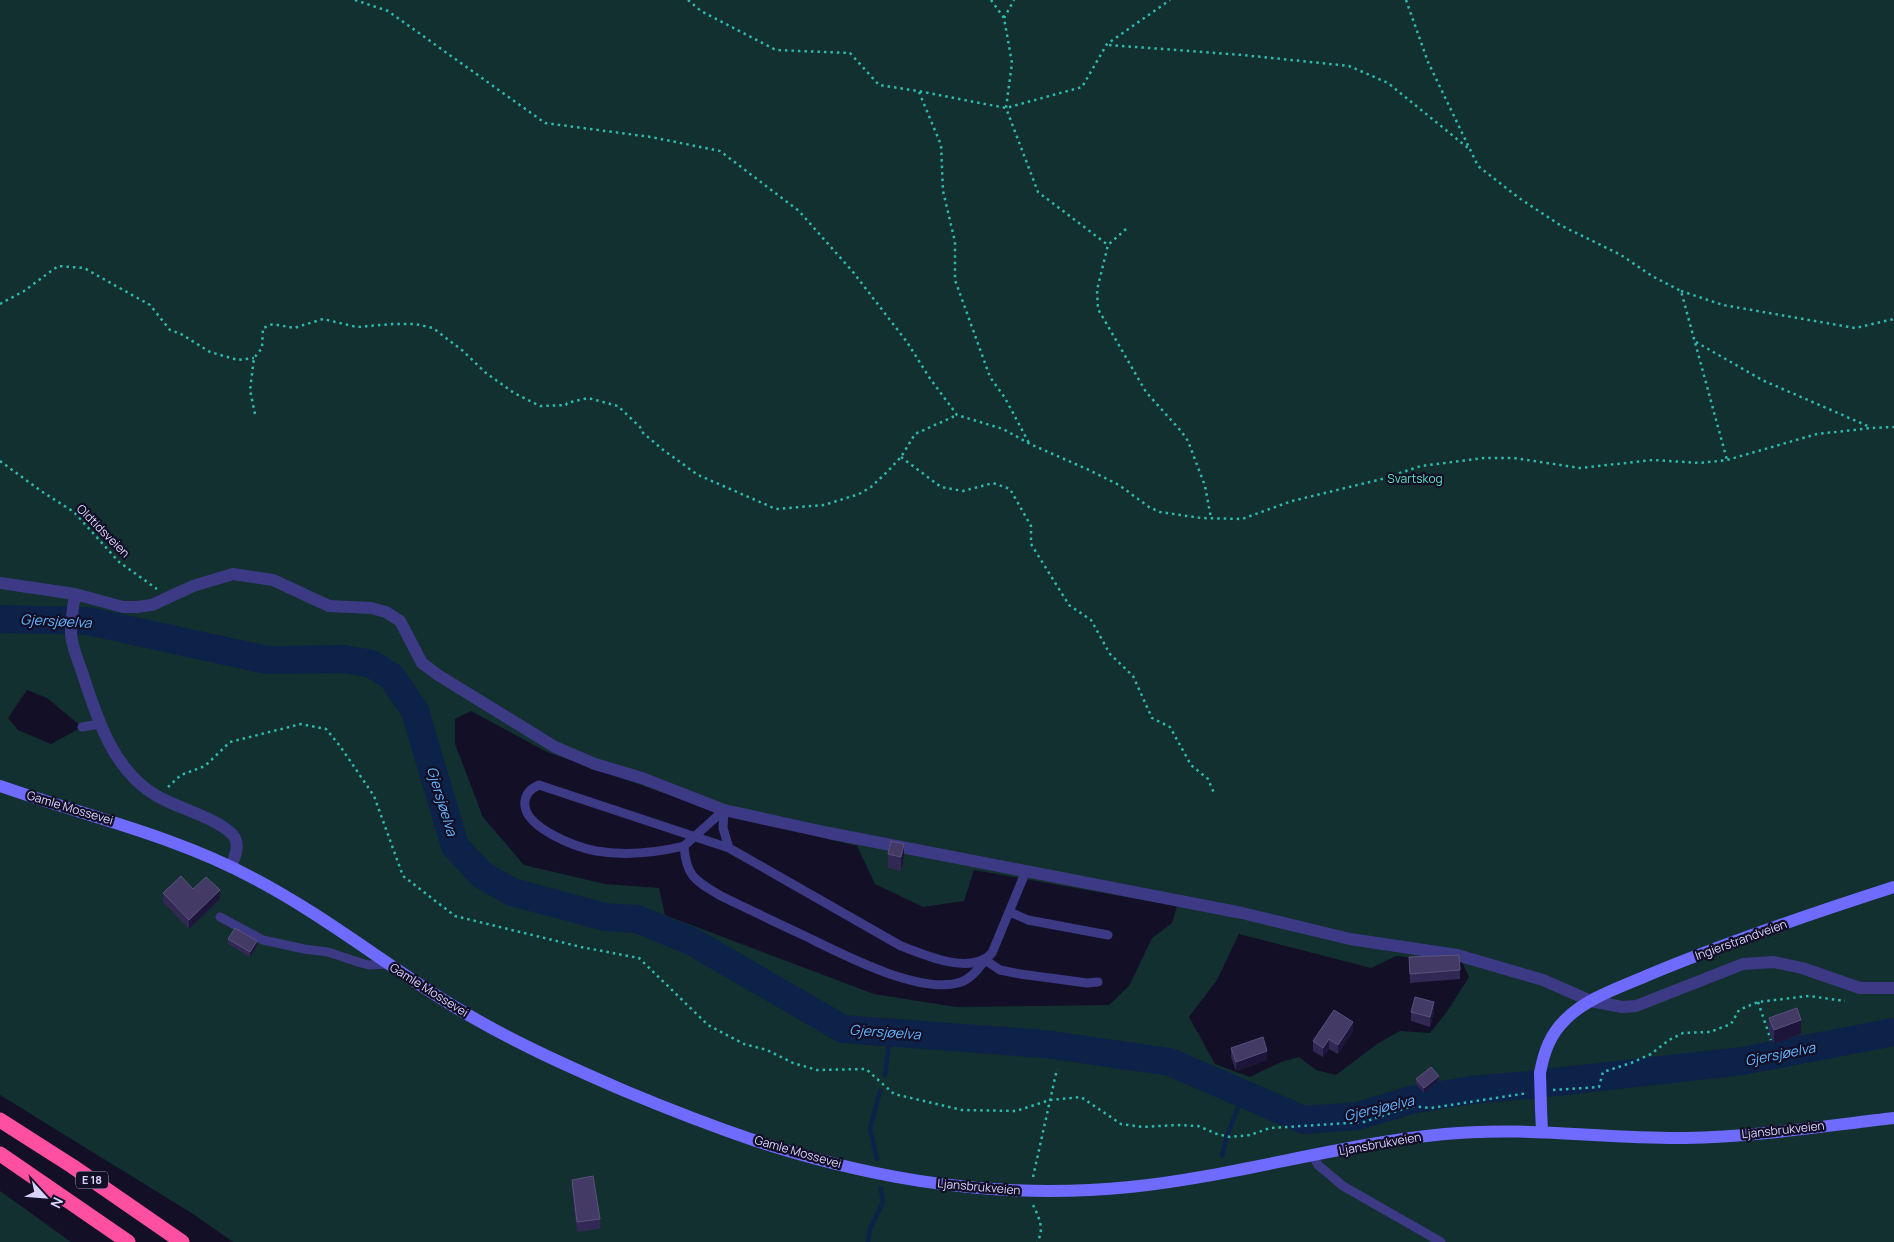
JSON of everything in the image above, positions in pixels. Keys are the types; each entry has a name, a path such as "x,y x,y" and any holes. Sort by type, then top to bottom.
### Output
{"highway":[{"name":"E 18","path":"0,1120 72,1166 182,1242"},
{"name":"E 18","path":"0,1154 128,1242"}],"main road":[{"name":"Gamle Mossevei","path":"0,786 150,834 231,867 293,901 386,964 487,1026 532,1050 574,1069 754,1140 869,1171"},
{"name":"Ingierstrandveien","path":"1542,1132 1540,1073 1547,1045 1556,1030 1566,1019 1591,1001 1686,960 1760,932 1894,887"},
{"name":"Ljansbrukveien","path":"869,1171 953,1186 1030,1191 1132,1187 1207,1176 1441,1134 1542,1132 1686,1138 1774,1132 1894,1118"}],"street":[{"path":"0,583 75,594 130,607 152,605 193,586 233,574 273,580 329,606 371,608 386,612 400,621 422,662 438,675 555,747 595,764 642,778 724,810 830,833 1242,913 1350,939 1457,955 1543,980 1591,1001"},
{"path":"75,594 71,634 99,724 126,769 138,783 158,796 226,829 233,836 237,843 231,867"},
{"name":"Ingierstrandveien","path":"1591,1001 1622,1007 1636,1006 1743,964 1774,962 1802,968 1860,988 1894,988"}],"lane":[{"path":"82,727 99,724"},
{"path":"724,810 695,836 684,846 663,851 624,854 594,850 554,836 536,825 524,806 525,797 531,789 539,785 695,836 730,848 901,946 928,956 967,964 985,960 1000,970 1020,974 1087,983 1098,982"},
{"path":"724,810 723,828 730,848"},
{"path":"684,846 685,860 690,874 701,884 720,896 863,964 900,977 944,985 960,982 973,976 992,953 1026,871"},
{"path":"1010,912 1028,920 1108,935"},
{"path":"220,917 263,940 328,952 369,965 386,964"},
{"path":"1313,1156 1318,1166 1343,1186 1440,1242"}],"path":[{"path":"355,0 388,11 544,123 651,137 720,151 799,211 853,272 907,342 929,377 957,415 1003,429 1030,444 1119,485 1149,507 1160,512 1211,518 1242,519 1292,501 1382,479 1421,466 1484,458 1514,458 1580,468 1653,460 1700,463 1727,460 1817,434 1894,427"},
{"path":"688,0 701,11 776,50 850,53 878,86 918,91 1006,108 1082,87 1107,44 1170,0"},
{"path":"991,0 1004,18 1012,63 1006,108 1038,192 1108,245"},
{"path":"1004,18 1014,0"},
{"path":"1406,0 1428,62 1478,166 1519,198 1560,225 1621,256 1652,276 1682,291 1723,306 1855,328 1894,319"},
{"path":"1107,44 1349,66 1388,83 1469,149"},
{"path":"918,91 941,145 943,191 956,242 954,280 990,377 1005,398 1030,444"},
{"path":"1126,229 1108,245 1097,290 1098,309 1146,392 1182,431 1188,441 1205,486 1211,518"},
{"path":"0,304 24,291 58,266 84,268 150,305 170,330 181,334 210,352 238,360 254,358"},
{"path":"1682,291 1727,460"},
{"path":"255,414 250,390 254,358 262,348 262,328 273,324 294,328 324,319 357,327 415,324 433,328 463,351 486,373 514,393 540,406 566,405 567,403 588,398 618,406 662,450 698,475 776,509 824,505 859,494 871,487 900,457 915,434 957,415"},
{"path":"1696,342 1762,380 1872,428"},
{"path":"900,457 941,487 964,491 992,483 1010,489 1031,526 1031,544 1069,606 1091,620 1110,654 1133,676 1152,718 1170,727 1191,765 1208,779 1214,793"},
{"name":"Oldtidsveien","path":"0,461 74,512 119,562 168,597"},
{"path":"158,796 181,775 205,766 230,742 301,724 326,728 374,796 403,876 455,916 581,947 639,958 708,1025 744,1044 768,1050 793,1063 817,1070 866,1069 894,1094 962,1110 1016,1111 1050,1100 1081,1097 1121,1124 1143,1127 1198,1126 1227,1136 1250,1135 1270,1128 1341,1125 1364,1122 1412,1106 1431,1108 1452,1105"},
{"path":"1600,1086 1603,1072 1651,1054 1669,1040 1683,1033 1710,1032 1731,1024 1739,1010 1758,1002 1809,996 1844,1001"},
{"path":"1758,1002 1771,1040"},
{"path":"1037,1242 1041,1225 1032,1203 1030,1191 1057,1069"}],"green space":[{"name":"Svartskog","path":"0,0 1894,0 1894,1242 233,1242 193,1214 0,1095","holes":["27,690 47,698 82,727 51,744 18,730 8,718","471,711 547,752 723,814 857,846 875,884 923,907 964,901 974,870 1177,906 1172,923 1152,938 1129,986 1109,1005 956,1007 874,994 665,915 659,888 605,884 524,865 483,817 455,744 455,719","1239,934 1371,968 1396,956 1462,962 1469,977 1446,1013 1430,1033 1400,1031 1377,1044 1336,1075 1316,1070 1299,1057 1281,1062 1250,1077 1215,1064 1189,1017 1217,980"]},
{"path":"0,1191 71,1242 0,1242"}],"building":[{"path":"891,841 904,844 901,857 888,854"},
{"path":"181,876 193,889 206,877 220,890 189,920 163,893"},
{"path":"235,928 257,941 250,952 228,939"},
{"path":"1459,955 1460,970 1410,974 1409,957"},
{"path":"1415,997 1434,1002 1430,1017 1411,1012"},
{"path":"1797,1008 1801,1020 1774,1030 1769,1018"},
{"path":"1334,1010 1353,1022 1338,1045 1329,1039 1323,1048 1313,1041"},
{"path":"1263,1037 1267,1051 1236,1062 1231,1048"},
{"path":"1431,1067 1439,1076 1424,1088 1416,1079"},
{"path":"593,1176 600,1219 577,1222 572,1180"}],"waterway":[{"name":"Gjersjøelva","path":"0,619 88,621 267,660 344,659 372,664 392,677 415,711 455,846 482,875 512,892 605,917 637,919 691,941 843,1029 1045,1044 1170,1062 1304,1120 1358,1116 1411,1100 1471,1090 1742,1061 1894,1032"},
{"path":"885,1075 890,1032"},
{"path":"877,1159 870,1129 880,1091"},
{"path":"1222,1156 1227,1136 1243,1094"},
{"path":"868,1242 870,1229 883,1202 881,1188"}]}
